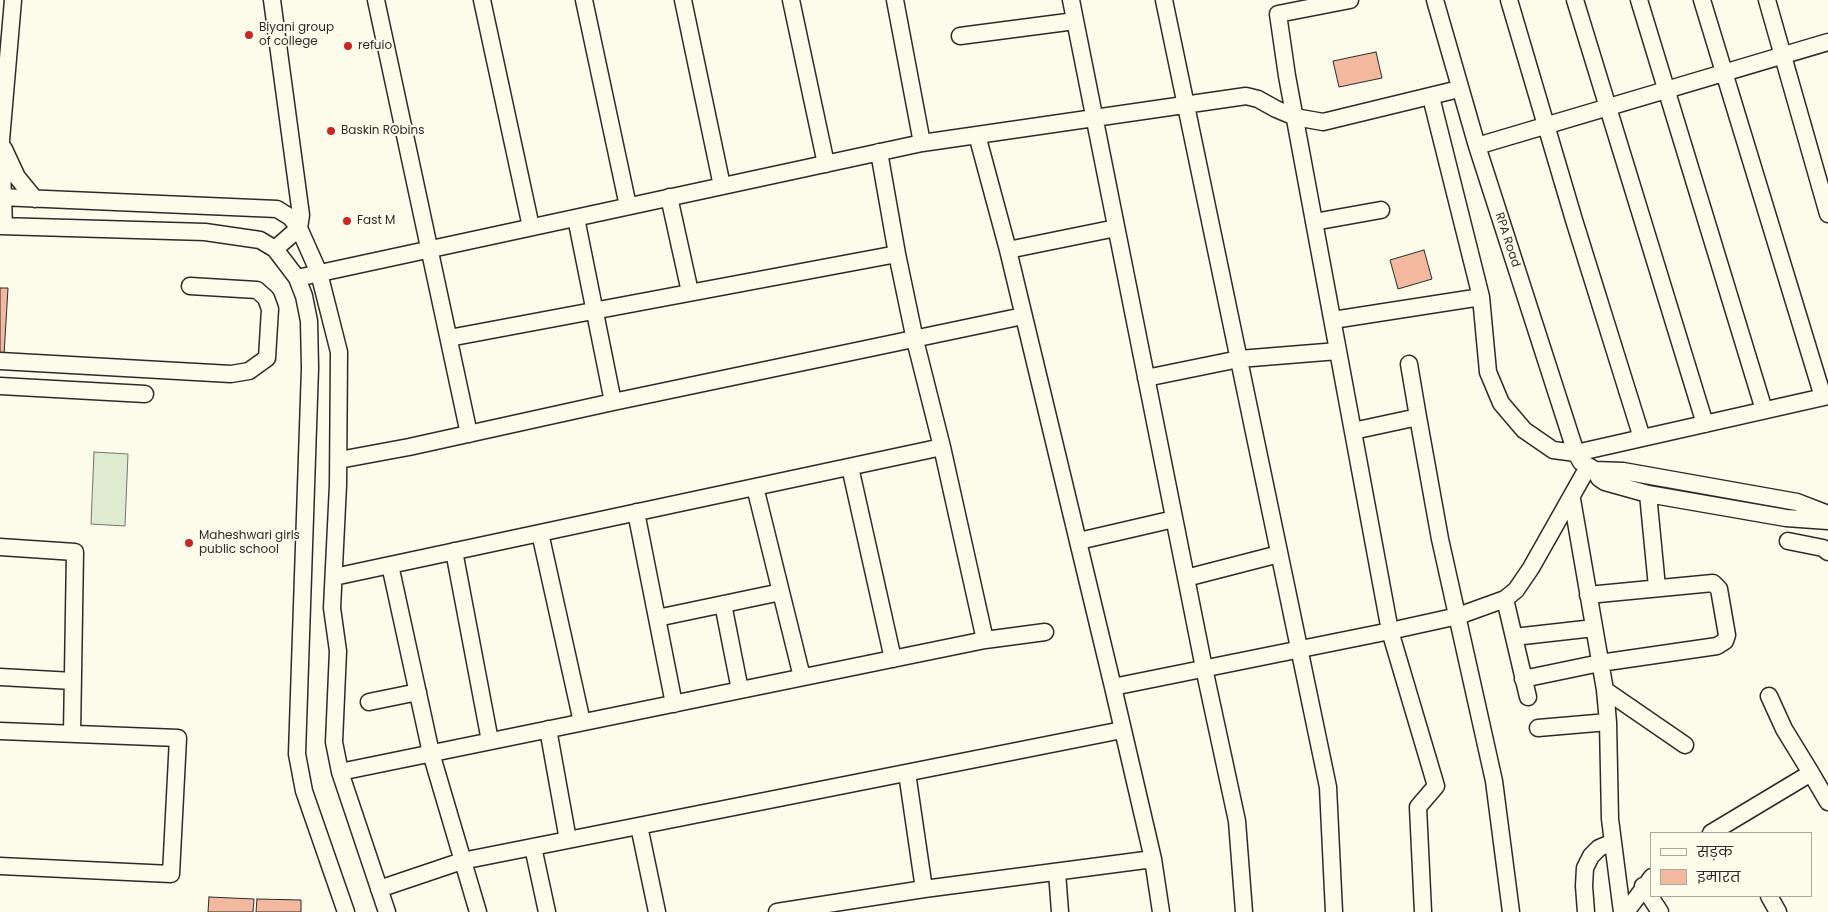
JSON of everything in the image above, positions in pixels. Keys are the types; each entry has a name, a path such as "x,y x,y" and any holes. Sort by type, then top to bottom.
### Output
{"street":[{"path":"13,0 1,140 2,226 205,232 260,240 275,249 296,278 304,296 309,321 310,368 297,754 304,792 346,912"},
{"path":"272,0 300,192 301,215 299,228 275,249"},
{"path":"376,0 469,434"},
{"path":"482,0 532,227"},
{"path":"584,0 628,206"},
{"path":"683,0 722,186"},
{"path":"791,0 826,164"},
{"path":"895,0 922,143"},
{"path":"1071,0 1204,668 1237,821 1244,912"},
{"path":"1164,0 1328,786 1334,912"},
{"path":"1350,0 1277,7 1314,222 1390,631 1436,786 1418,807 1423,912"},
{"name":"RPA Road","path":"1435,0 1477,146 1576,454 1604,482 1648,494 1786,518 1828,521"},
{"path":"1509,0 1642,438"},
{"path":"1575,0 1705,424"},
{"path":"1639,0 1764,410"},
{"path":"1431,97 1481,297 1488,372 1502,403 1524,430 1553,450 1576,454 1825,396 1702,0"},
{"path":"1767,0 1828,214"},
{"path":"960,36 1075,21"},
{"path":"1477,146 1828,42"},
{"path":"296,278 922,143 1246,96 1258,99 1276,110 1295,117 1323,122 1460,89"},
{"path":"978,135 1079,541 1153,859 1161,912"},
{"path":"1,140 14,171 35,199"},
{"path":"879,152 897,254 915,340 942,447 985,640"},
{"path":"1,197 277,209 290,217 299,228 319,273 339,352 339,460 332,608 338,650 334,742 340,772 387,912"},
{"path":"669,198 690,292"},
{"path":"1314,222 1381,210"},
{"path":"576,218 614,402"},
{"path":"1008,250 1116,228"},
{"path":"449,338 897,254"},
{"path":"0,361 231,374 249,370 267,358 270,309 266,298 257,290 190,286"},
{"path":"1333,320 1481,297"},
{"path":"339,460 1023,316"},
{"path":"1146,378 1239,359 1338,351"},
{"path":"41,362 45,389"},
{"path":"1409,364 1440,539 1494,781 1511,912"},
{"path":"0,386 145,394"},
{"path":"1353,431 1418,417"},
{"path":"334,577 942,447"},
{"path":"850,467 893,659"},
{"path":"1113,687 1458,616 1505,599 1516,590 1531,568 1592,469 1623,471 1797,502 1828,514"},
{"path":"755,487 802,677"},
{"path":"1648,494 1657,587"},
{"path":"1572,499 1605,690 1608,722 1610,819 1622,912"},
{"path":"636,512 674,704"},
{"path":"1079,541 1174,519"},
{"path":"540,533 582,722"},
{"path":"1788,541 1823,548 1828,552"},
{"path":"0,548 75,552 72,734"},
{"path":"454,551 490,741"},
{"path":"1186,578 1279,554"},
{"path":"390,565 431,753 478,912"},
{"path":"1524,679 1600,663 1717,646 1725,641 1727,635 1720,589 1713,582 1588,595"},
{"path":"657,618 781,592"},
{"path":"1505,599 1528,697"},
{"path":"723,604 740,690"},
{"path":"1514,637 1594,628"},
{"path":"340,772 985,640 1045,632"},
{"path":"0,677 73,681"},
{"path":"1605,690 1685,745"},
{"path":"369,702 418,692"},
{"path":"1769,696 1784,729 1828,802"},
{"path":"1538,728 1608,722"},
{"path":"548,729 568,840"},
{"path":"379,889 462,861 1122,730"},
{"path":"0,731 178,738 171,874 0,866"},
{"path":"907,773 924,889"},
{"path":"1715,832 1732,828 1811,773"},
{"path":"639,826 657,912"},
{"path":"1586,912 1585,868 1591,856 1599,848 1613,842"},
{"path":"533,847 547,912"},
{"path":"778,912 924,889 1153,859"},
{"path":"1057,872 1060,912"},
{"path":"1626,912 1647,882"},
{"path":"1654,897 1660,912"},
{"path":"1770,897 1778,912"}],"green space":[{"path":"94,452 128,454 125,526 91,524"}],"building":[{"path":"1376,52 1382,78 1339,87 1333,61"},
{"path":"1424,250 1432,279 1398,289 1390,260"},
{"path":"0,288 8,288 4,355 0,355"},
{"path":"209,897 254,899 253,912 208,912"},
{"path":"257,899 301,900 301,912 256,912"}],"place":[{"name":"Biyani group of college","path":"249,35"},
{"name":"refuio","path":"348,46"},
{"name":"Baskin RObins","path":"331,131"},
{"name":"Fast M","path":"347,221"},
{"name":"Maheshwari girls public school","path":"189,543"}]}
